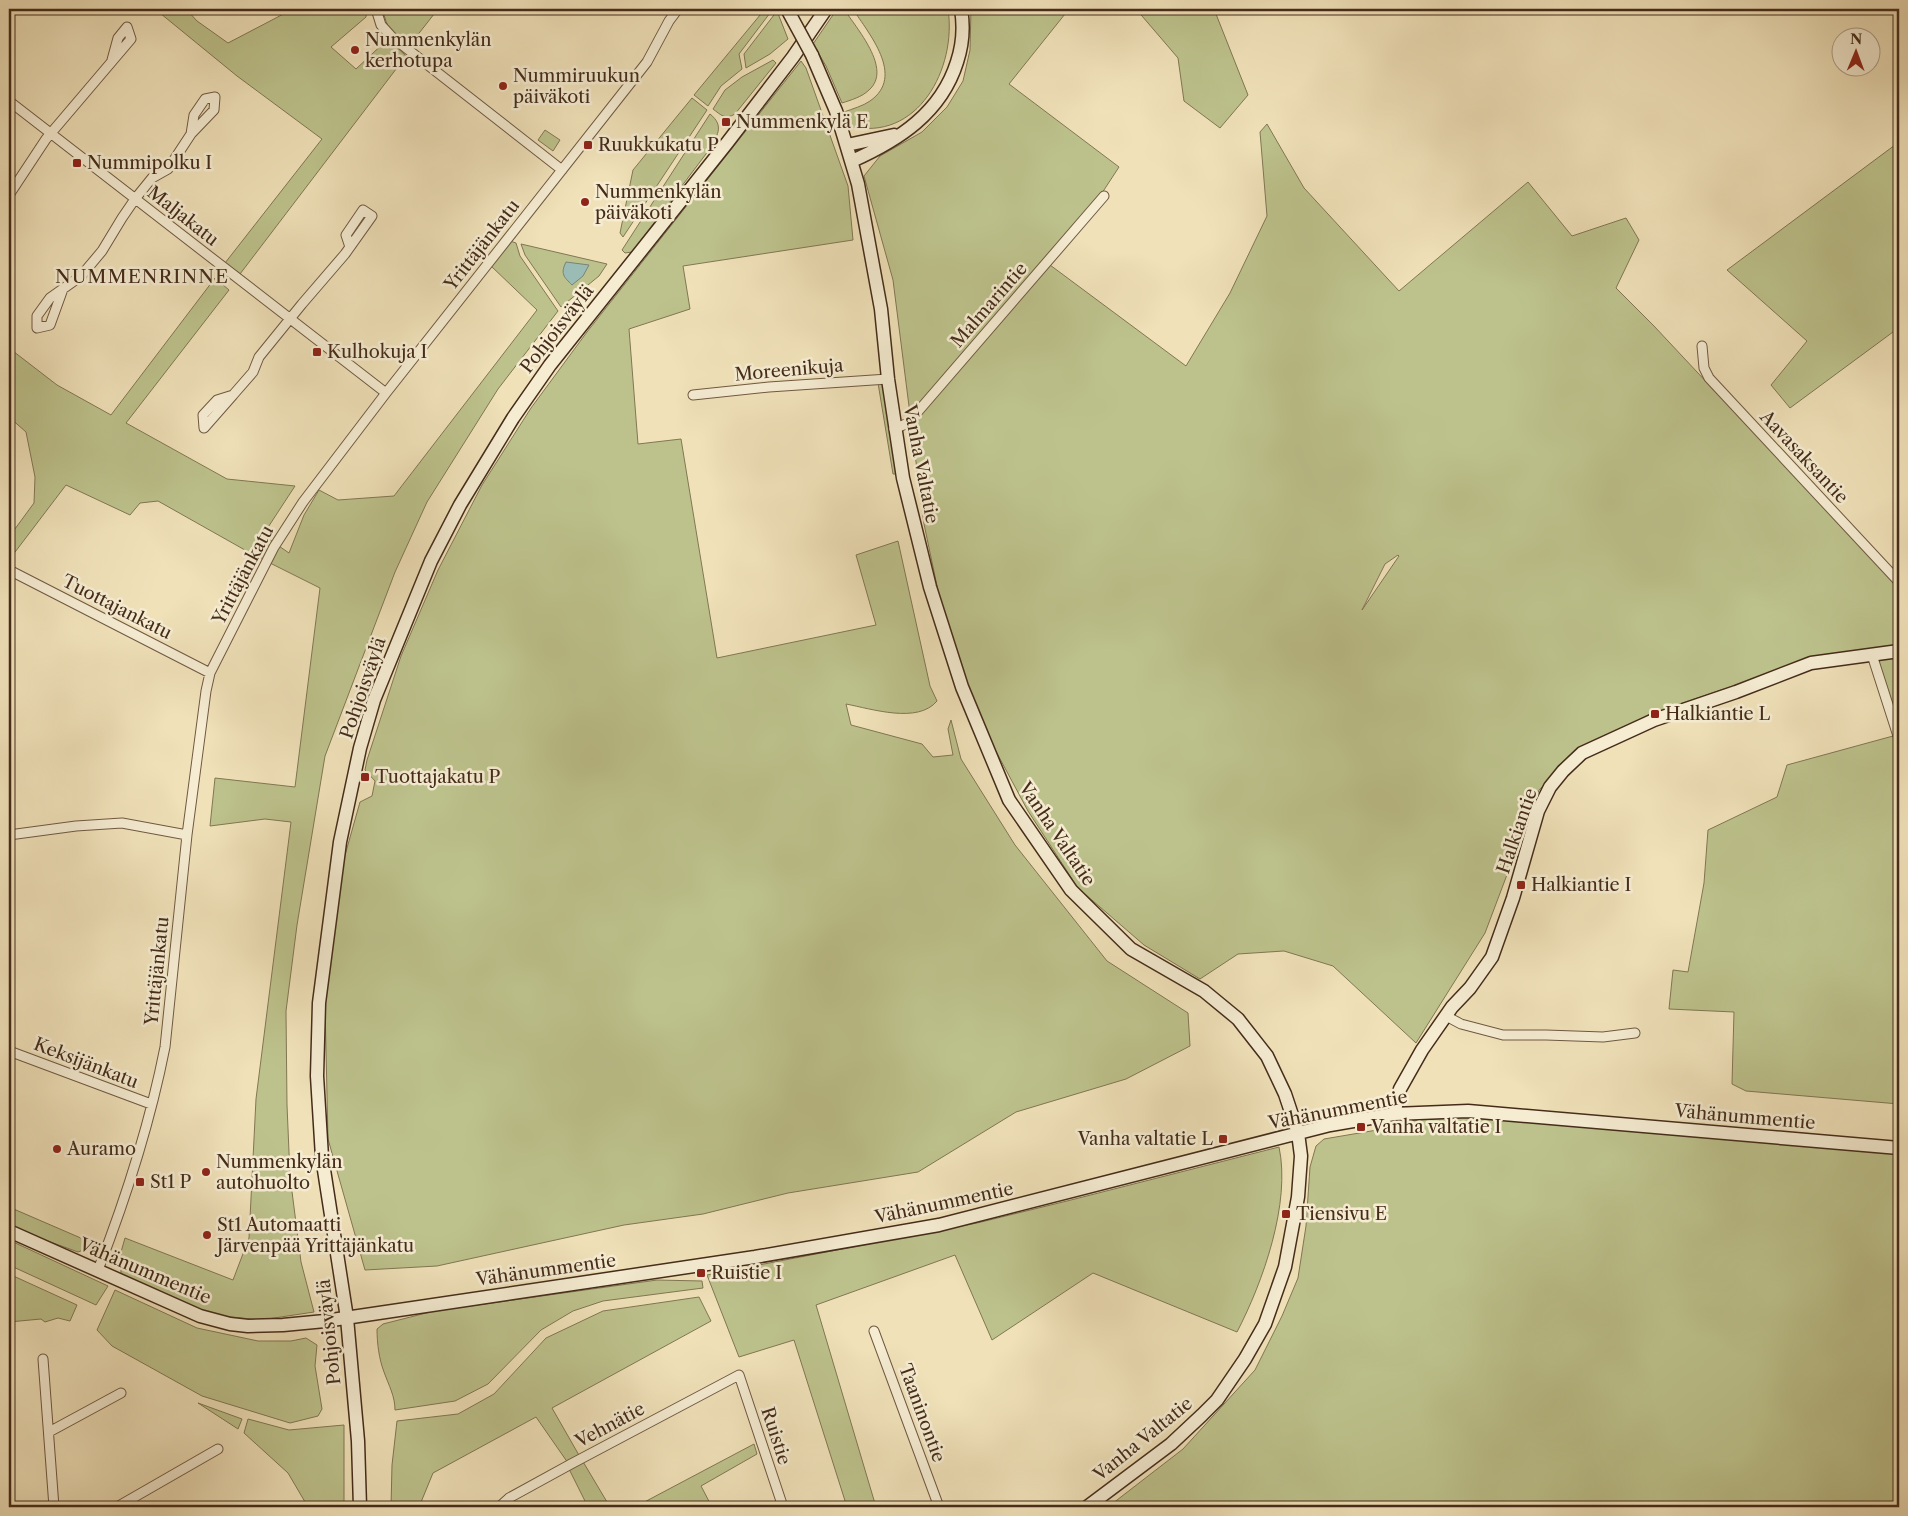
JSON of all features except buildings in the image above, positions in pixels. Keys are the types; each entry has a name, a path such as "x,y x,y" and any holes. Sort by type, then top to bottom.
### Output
{"street":[{"path":"376,9 381,25 392,37 562,170"},
{"name":"Yrittäjänkatu","path":"98,1270 120,1211 151,1104 165,1047 187,835 210,673 277,541 303,502 386,393 647,62 669,21 678,9"},
{"name":"Vanha Valtatie","path":"787,9 812,55 836,111 852,161 865,215 881,309 894,429 903,478 930,588 962,687 1009,800 1071,890 1131,949 1204,991 1238,1019 1267,1056 1285,1094 1298,1133 1301,1156 1297,1206 1285,1268 1265,1324 1245,1359 1217,1400 1172,1444 1086,1507"},
{"name":"Pohjoisväylä","path":"360,1507 358,1441 347,1318 322,1157 317,1076 318,1003 340,842 360,748 381,682 431,561 460,505 513,418 550,365 793,57 826,9"},
{"path":"852,161 868,154 912,128 938,102 955,71 960,52 963,34 961,9"},
{"path":"9,195 29,163 51,134 112,60"},
{"name":"Maljakatu","path":"9,101 386,393"},
{"path":"847,145 887,137 912,128"},
{"path":"63,289 81,276 102,251 135,199 152,178 168,169 192,134"},
{"name":"Malmarintie","path":"894,429 908,423 1104,196"},
{"path":"234,395 253,372 259,357 350,247"},
{"name":"Aavasaksantie","path":"1702,346 1704,368 1709,378 1899,582"},
{"name":"Moreenikuja","path":"692,395 768,387 888,379"},
{"name":"Tuottajankatu","path":"9,570 210,673"},
{"name":"Halkiantie","path":"1394,1114 1397,1098 1422,1050 1492,957 1513,898 1538,811 1550,787 1582,753 1654,720 1736,692 1811,663 1899,651"},
{"path":"1872,655 1899,739"},
{"path":"9,835 76,826 122,823 187,835"},
{"path":"1446,1016 1461,1024 1503,1035 1546,1034 1603,1037 1635,1033"},
{"name":"Keksijänkatu","path":"9,1051 151,1104"},
{"name":"Vähänummentie","path":"9,1231 200,1316 230,1324 258,1326 347,1318 755,1257 939,1225 1330,1125 1394,1114 1468,1111 1899,1148"},
{"name":"Taaninontie","path":"874,1331 939,1507"},
{"path":"43,1359 54,1507"},
{"name":"Vehnätie","path":"499,1507 509,1498 571,1464 739,1376"},
{"name":"Ruistie","path":"739,1376 783,1507"},
{"path":"49,1432 121,1393"},
{"path":"117,1507 218,1449"}],"green space":[{"path":"155,9 186,9 197,21 228,43 293,9 367,9 366,17 331,47 356,69 388,39 406,56 240,274 225,263 322,139 237,76"},
{"path":"383,9 438,9 409,46 388,26"},
{"path":"765,9 773,9 739,54 742,69 721,86 708,106 694,95"},
{"path":"837,9 844,9 864,37 875,60 877,71 875,81 869,90 860,96 842,103 826,66 813,44"},
{"path":"853,9 948,9 949,32 946,55 939,76 928,96 913,112 895,123 873,128 849,126 844,112 870,101 880,91 885,79 881,55"},
{"path":"971,9 1069,9 1009,84 1119,167 1102,193 910,414 893,280 864,176 880,156 922,132 947,107 963,81 970,50"},
{"path":"1136,9 1214,9 1248,95 1220,128 1184,101 1178,58"},
{"path":"777,11 788,39 770,54 746,68 744,54"},
{"path":"773,60 776,63 735,114 726,117 713,109 725,90 742,77"},
{"path":"801,61 806,68 848,186 853,240 683,266 690,309 629,329 638,444 681,439 717,658 876,625 856,555 898,541 930,686 937,701 929,708 907,713 894,713 846,704 851,725 922,744 933,757 953,755 948,729 951,720 961,759 1015,845 1107,961 1188,1013 1190,1046 1126,1079 1016,1112 918,1172 788,1193 703,1214 624,1225 437,1266 365,1270 328,1139 325,1005 338,880 360,802 372,796 375,781 365,770 367,760 401,656 438,570 482,485 531,408 587,332"},
{"path":"692,98 707,110 623,237 620,233 633,170"},
{"path":"710,114 715,118 718,131 709,150 632,252 625,253 622,250"},
{"path":"1267,124 1304,188 1399,291 1528,182 1572,236 1626,218 1639,240 1616,288 1654,326 1899,588 1899,645 1819,657 1650,714 1580,750 1539,790 1485,933 1416,1043 1333,966 1284,951 1238,954 1200,979 1144,945 1078,888 1028,811 977,716 941,605 924,524 911,423 1050,265 1186,366 1230,293 1267,216 1260,132","holes":["1399,556 1362,610 1385,564"]},
{"path":"545,130 560,140 553,151 538,140"},
{"path":"1899,142 1899,339 1893,332 1790,408 1771,385 1807,341 1727,270"},
{"path":"510,241 516,243 520,256 558,311 498,389 427,502 395,572 325,756 297,925 286,1011 290,1176 301,1262 314,1312 261,1320 212,1315 121,1275 121,1252 125,1238 233,1280 249,1238 256,1099 291,822 265,819 210,826 215,778 295,787 320,588 252,554 158,501 140,503 130,515 66,485 9,560 9,537 34,503 35,477 26,432 9,417 9,348 57,385 111,415 215,278 229,290 126,423 227,479 295,486 263,535 289,553 304,515 319,490 338,500 394,496 537,310 491,266"},
{"path":"521,244 607,264 599,276 561,307 525,255"},
{"path":"878,383 881,383 884,388 897,474 893,474"},
{"path":"1899,656 1899,709 1895,710 1877,660"},
{"path":"1893,736 1899,754 1899,1104 1746,1091 1732,1084 1734,1012 1669,1009 1673,970 1688,972 1704,883 1708,830 1777,797 1787,765"},
{"path":"1471,1116 1899,1154 1899,1507 1108,1507 1183,1449 1255,1370 1282,1316 1298,1278 1306,1226 1310,1167 1316,1146 1324,1139 1383,1129 1400,1121"},
{"path":"1279,1147 1282,1169 1278,1217 1265,1266 1237,1332 1093,1273 992,1340 955,1255 816,1305 876,1507 847,1507 794,1340 739,1357 707,1275 977,1223"},
{"path":"9,1207 97,1245 78,1252 9,1227"},
{"path":"9,1240 108,1286 96,1305 9,1265"},
{"path":"9,1274 77,1305 70,1321 58,1318 45,1322 41,1319 9,1322"},
{"path":"657,1280 702,1281 703,1288 603,1301 573,1311 541,1330 488,1384 455,1401 395,1410 393,1396 382,1367 377,1340 377,1329 383,1324 434,1311"},
{"path":"115,1290 197,1328 258,1341 291,1341 306,1338 317,1345 315,1366 322,1409 318,1416 290,1423 202,1396 112,1346 97,1330"},
{"path":"699,1297 711,1321 552,1408 580,1457 568,1463 536,1417 433,1473 419,1507 391,1507 392,1465 397,1421 458,1414 494,1394 546,1338 603,1311"},
{"path":"198,1403 242,1419 238,1429"},
{"path":"248,1419 289,1430 344,1425 344,1507 308,1507 288,1473 244,1433"},
{"path":"754,1444 757,1454 701,1486 712,1507 635,1507"},
{"path":"582,1460 610,1507 588,1507 568,1467"}],"water":[{"path":"566,262 589,265 583,276 572,285 563,272"}],"place":[{"name":"Nummenkylän kerhotupa","path":"355,50"},
{"name":"Nummiruukun päiväkoti","path":"503,86"},
{"name":"Nummenkylä E","path":"726,122"},
{"name":"Ruukkukatu P","path":"588,145"},
{"name":"Nummipolku I","path":"77,163"},
{"name":"Nummenkylän päiväkoti","path":"585,202"},
{"name":"Kulhokuja I","path":"317,352"},
{"name":"Halkiantie L","path":"1655,714"},
{"name":"Tuottajakatu P","path":"365,777"},
{"name":"Halkiantie I","path":"1521,885"},
{"name":"Vanha valtatie I","path":"1361,1127"},
{"name":"Vanha valtatie L","path":"1223,1139"},
{"name":"Auramo","path":"57,1149"},
{"name":"Nummenkylän autohuolto","path":"206,1172"},
{"name":"St1 P","path":"140,1182"},
{"name":"Tiensivu E","path":"1286,1214"},
{"name":"St1 Automaatti Järvenpää Yrittäjänkatu","path":"207,1235"},
{"name":"Ruistie I","path":"701,1273"}],"district":[{"name":"NUMMENRINNE","path":"142,276"}]}
